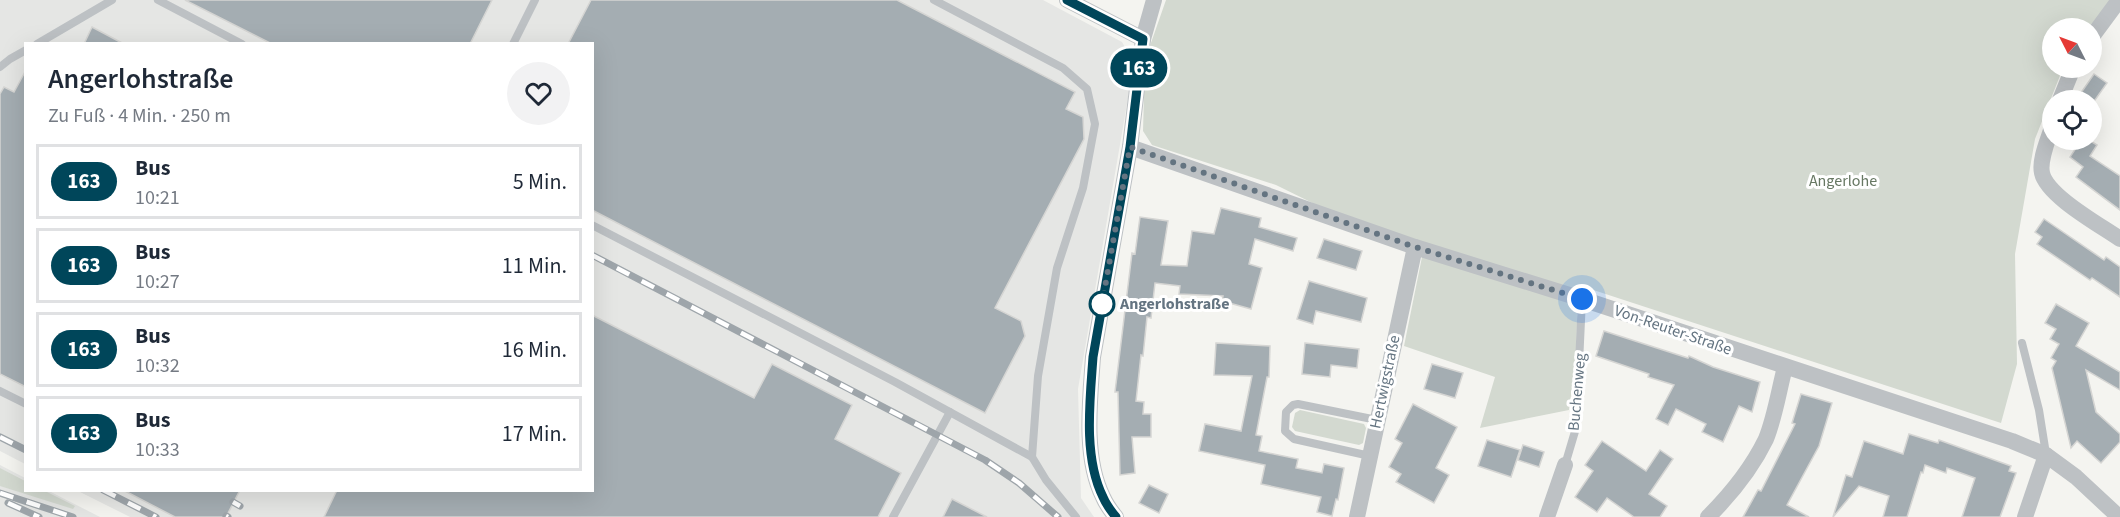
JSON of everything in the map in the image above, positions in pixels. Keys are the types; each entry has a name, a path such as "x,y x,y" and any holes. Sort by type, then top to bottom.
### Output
{"street":[{"path":"1067,0 1143,39"},
{"path":"1116,517 1103,498 1094,474 1091,456 1093,357 1130,147 1143,39 1154,0"},
{"path":"2102,23 2119,0"},
{"name":"Von-Reuter-Straße","path":"1130,147 1415,247 1582,299 2012,441 2046,455 2076,477 2119,517"},
{"path":"2046,150 2041,171 2046,183 2057,195 2120,239"},
{"name":"Hertwigstraße","path":"1357,517 1415,247"},
{"path":"1708,517 1725,501 1749,469 1766,438 1785,367"},
{"path":"2025,517 2046,455"},
{"name":"Buchenweg","path":"1546,517 1565,465"}],"lane":[{"path":"40,42 112,0"},
{"path":"158,0 238,42"},
{"path":"514,42 535,0"},
{"path":"934,0 1063,68 1087,89 1095,124 1083,188 1057,268 1038,376 1032,458"},
{"path":"0,68 10,58 24,51"},
{"path":"594,226 950,412 1032,458 1046,480 1076,517"},
{"name":"Buchenweg","path":"1565,465 1576,428 1582,299"},
{"path":"2022,343 2039,410 2046,455"},
{"path":"0,391 24,403"},
{"path":"1370,456 1294,439 1285,431 1286,412 1293,405 1298,404 1377,420"},
{"path":"893,517 950,412"}],"shaded area":[{"path":"0,0 1043,0 1122,42 1134,63 1078,389 1081,498 1094,517 130,517 80,492 594,492 594,42 24,42 24,463 0,451"},
{"path":"0,465 24,477 24,492 51,492 100,517 0,517"}],"green space":[{"name":"Angerlohe","path":"1166,0 2118,0 2098,18 2042,18 2042,78 2059,78 2054,90 2042,90 2042,121 2035,139 2015,254 2017,364 2001,423 1578,285 1576,360 1569,410 1480,428 1495,377 1404,346 1422,257 1276,185 1152,145 1143,131 1145,60"},
{"path":"1300,410 1364,424 1366,428 1363,443 1359,445 1295,431 1292,427 1295,413"},
{"path":"0,468 24,480 24,492 47,492 75,506 73,509 0,486"}],"building":[{"path":"185,0 492,0 471,42 268,42"},
{"path":"591,0 897,0 1075,92 1066,109 1083,117 1084,139 995,308 1021,321 1025,336 985,413 594,211 594,42 569,42"},
{"path":"92,27 120,42 85,42"},
{"path":"24,74 24,386 0,374 0,94 4,87 14,92"},
{"path":"2091,78 2100,78 2107,83 2102,90 2083,90"},
{"path":"2075,150 2094,150 2090,156 2120,176 2120,210 2076,177 2083,167 2070,157"},
{"path":"1221,208 1261,218 1259,227 1297,238 1293,251 1255,239 1249,264 1262,268 1251,309 1222,301 1223,296 1179,294 1180,286 1155,283 1151,318 1147,317 1136,401 1144,402 1143,414 1151,414 1151,437 1132,437 1135,473 1120,475 1118,392 1115,392 1132,253 1135,254 1140,217 1168,221 1161,265 1187,266 1192,231 1214,234"},
{"path":"2044,219 2104,260 2106,257 2120,267 2120,297 2092,278 2090,280 2037,244 2042,237 2035,232"},
{"path":"1324,239 1362,251 1356,270 1317,258"},
{"path":"1309,281 1367,298 1361,322 1316,311 1313,324 1297,319"},
{"path":"2056,304 2089,323 2076,346 2120,372 2120,390 2086,370 2096,412 2120,434 2120,442 2101,463 2077,441 2071,448 2052,368 2056,361 2051,358 2059,344 2050,339 2056,329 2045,323"},
{"path":"594,316 754,398 772,364 852,405 835,439 901,473 878,517 324,517 336,492 594,492"},
{"path":"1604,331 1688,358 1689,356 1713,367 1760,382 1752,412 1739,406 1723,442 1702,432 1706,424 1676,409 1668,425 1656,419 1674,385 1596,356"},
{"path":"1216,343 1270,346 1269,377 1267,377 1256,435 1262,436 1259,451 1298,459 1296,468 1322,473 1324,464 1344,468 1338,500 1336,499 1332,516 1317,512 1321,497 1261,484 1265,465 1199,451 1205,424 1241,431 1252,376 1214,375"},
{"path":"1305,343 1359,349 1357,368 1331,365 1330,377 1302,374"},
{"path":"1432,364 1463,373 1455,398 1424,389"},
{"path":"1801,394 1832,403 1819,446 1787,505 1809,517 1743,517 1758,490 1761,491 1795,424 1792,423"},
{"path":"1413,404 1457,427 1436,468 1449,475 1434,503 1396,482 1401,474 1389,467 1402,443 1395,439"},
{"path":"1909,434 1938,443 1939,440 2011,466 2009,471 2016,473 2000,517 1962,517 1975,478 1947,468 1946,473 1925,465 1907,517 1883,517 1889,496 1859,486 1833,517 1846,475 1852,477 1864,441 1903,454"},
{"path":"1487,440 1520,450 1511,477 1478,466"},
{"path":"1602,441 1646,471 1660,450 1673,459 1649,494 1667,506 1660,517 1634,517 1607,498 1597,512 1575,497 1593,471 1585,465"},
{"path":"1523,445 1544,452 1539,467 1518,460"},
{"path":"1149,485 1168,494 1159,513 1139,503"},
{"path":"127,492 239,492 226,517 175,517"},
{"path":"952,499 987,517 943,517"}],"railway":[{"path":"594,256 985,460 1019,483 1058,517"},
{"path":"0,437 24,449"},
{"path":"107,492 156,517"},
{"path":"0,493 73,517"},
{"path":"233,502 240,506"},
{"path":"8,503 39,517"}],"bus line":[{"name":"163","path":"1067,0 1143,39 1130,147 1093,357 1091,387 1091,456 1094,474 1103,498 1116,517"}],"place":[{"name":"Angerlohstraße","path":"1102,304"}],"route":[{"path":"1102,304 1130,147 1415,247 1582,299"}]}
